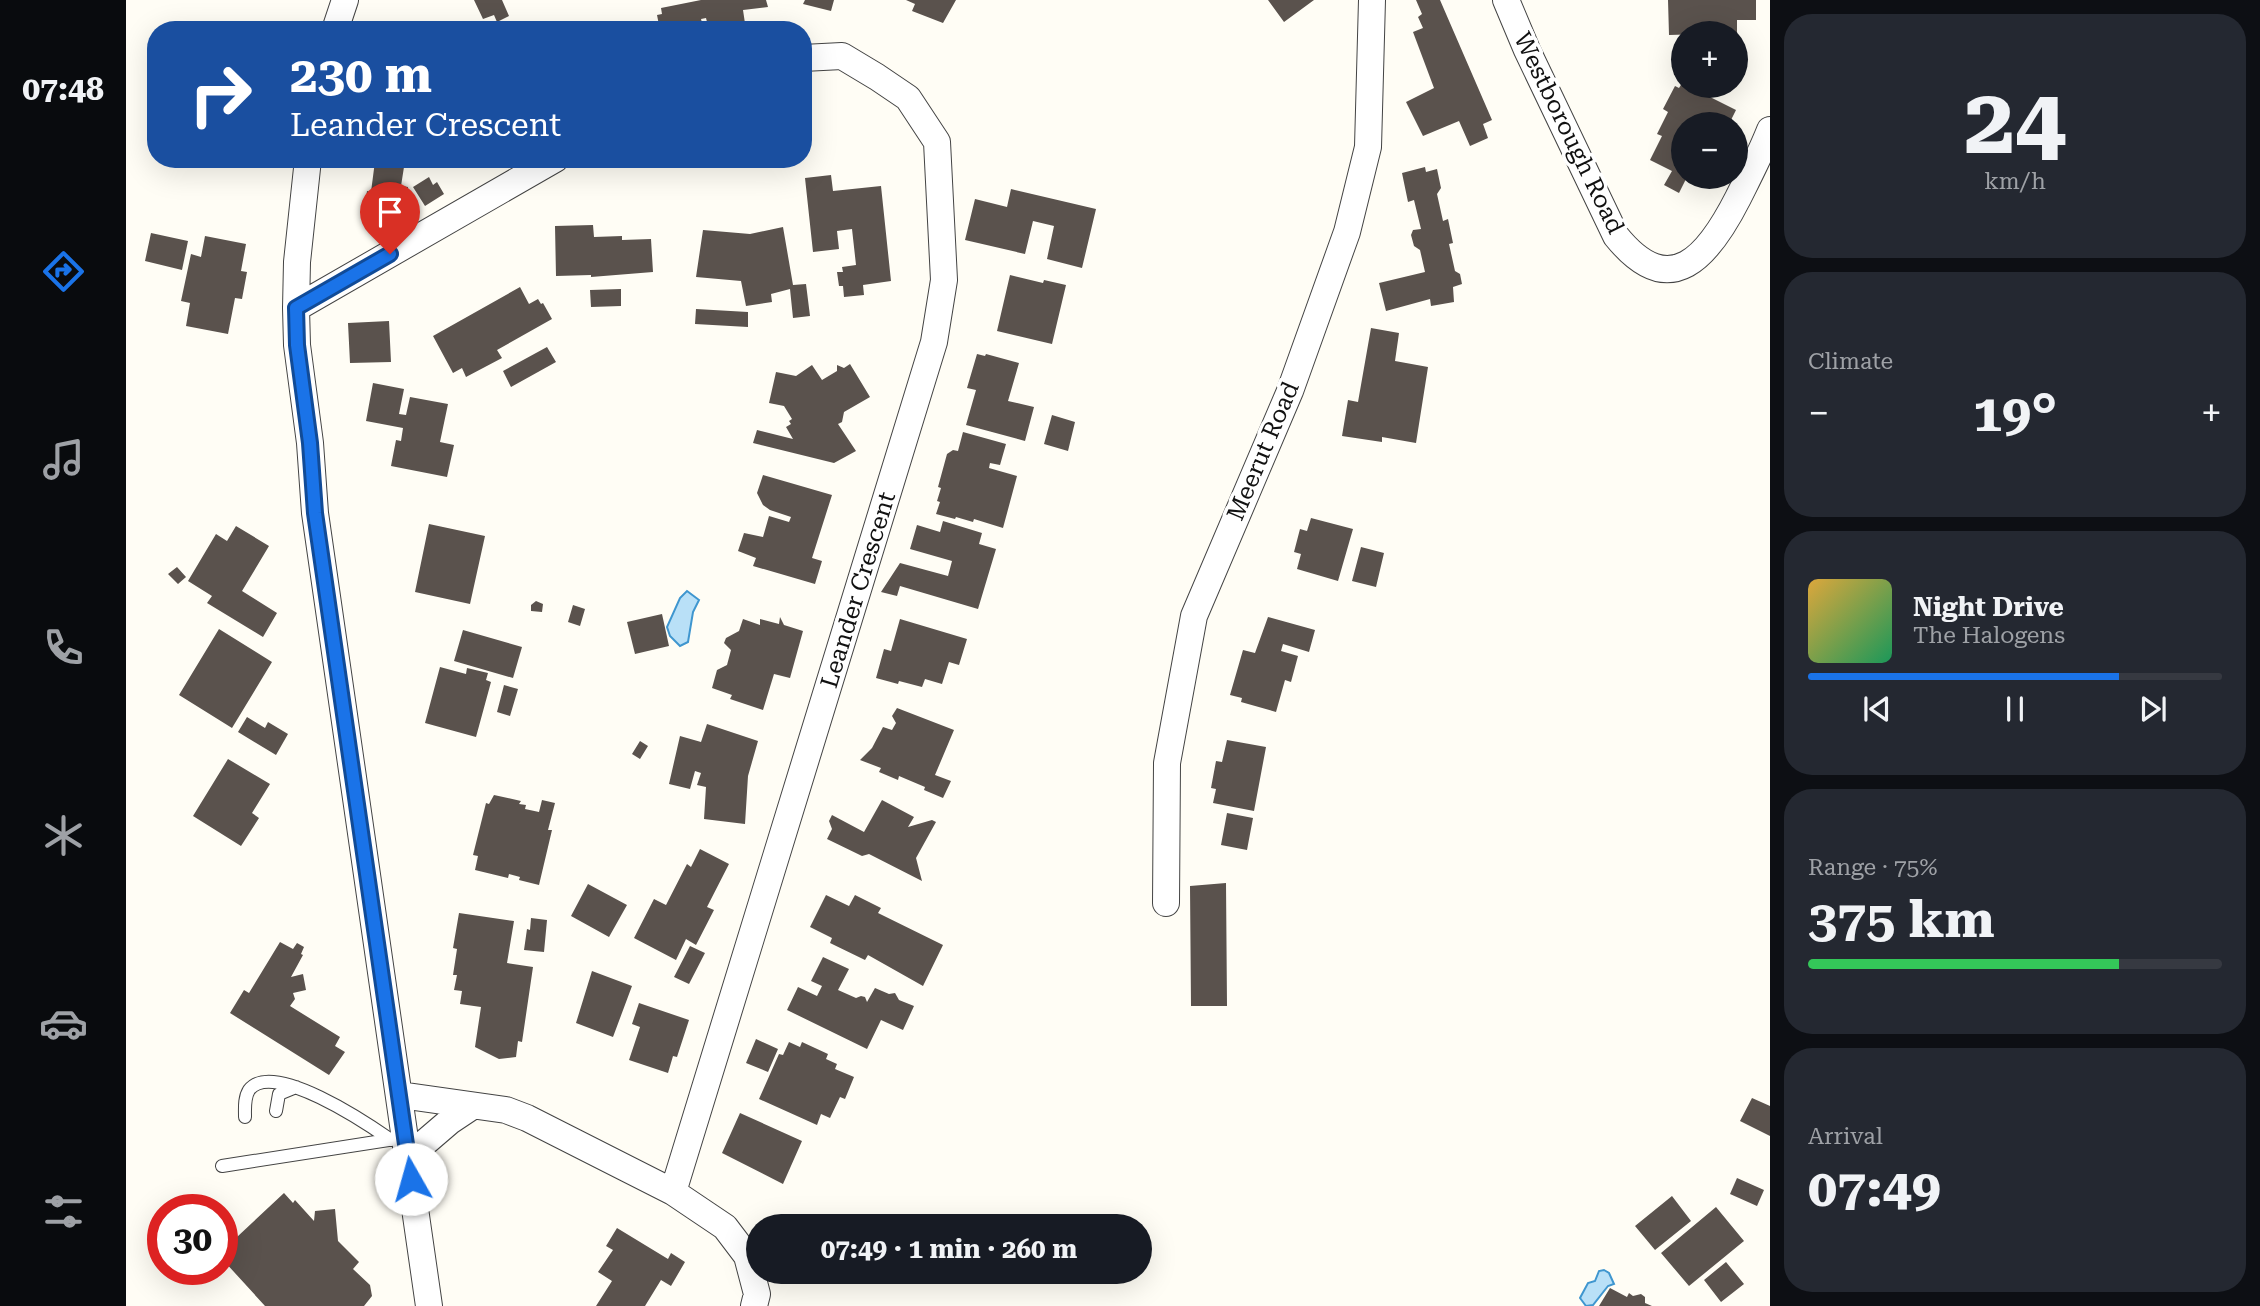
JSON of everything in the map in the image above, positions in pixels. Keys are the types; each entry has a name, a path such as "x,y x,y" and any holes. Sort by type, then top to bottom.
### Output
{"street":[{"path":"338,21 345,0"},
{"name":"Meerut Road","path":"1166,903 1167,763 1194,616 1290,391 1347,232 1368,147 1372,0"},
{"name":"Westborough Road","path":"1506,0 1616,236 1632,255 1646,264 1665,269 1685,265 1702,254 1717,236 1732,210 1770,130"},
{"name":"Leander Crescent","path":"673,1192 934,342 944,280 937,142 908,98 877,77 842,56 812,58"},
{"path":"307,168 297,262 296,308 297,345 310,443 315,513 400,1095 402,1145 429,1306"},
{"path":"296,308 539,168"},
{"path":"400,1095 506,1110 673,1192 725,1227 747,1256 757,1294 754,1306"},
{"path":"402,1145 450,1121 471,1107"}],"lane":[{"path":"245,1117 246,1097 256,1084 279,1082 336,1106 402,1145"},
{"path":"276,1111 279,1094 296,1087"},
{"path":"222,1166 402,1145"}],"water":[{"path":"687,591 699,600 693,612 688,642 680,646 670,636 667,627 680,598"},
{"path":"1599,1271 1609,1273 1614,1284 1608,1286 1593,1305 1586,1306 1580,1298 1588,1283 1595,1281"}],"building":[{"path":"474,0 502,0 509,16 499,21 494,15 483,19"},
{"path":"701,0 766,0 768,7 743,10 745,21 707,21 706,18 702,21 658,21 657,15 662,14 661,8"},
{"path":"805,0 834,0 831,11 803,4"},
{"path":"906,0 956,0 943,23 912,11 915,4"},
{"path":"1268,0 1314,0 1284,22"},
{"path":"1416,0 1440,0 1492,120 1483,124 1488,138 1470,146 1459,121 1423,136 1406,102 1434,88 1413,32 1423,28 1418,17 1422,14"},
{"path":"1668,0 1756,0 1756,20 1671,21 1669,35"},
{"path":"1671,94 1671,98 1712,98 1736,110 1671,112 1671,170 1650,160 1662,136 1657,134 1668,112 1663,109"},
{"path":"1425,167 1426,172 1437,169 1441,188 1437,194 1443,221 1448,219 1453,243 1449,244 1455,271 1460,274 1462,284 1453,287 1454,302 1431,306 1430,299 1386,311 1379,283 1425,272 1420,250 1414,246 1411,235 1413,230 1421,229 1414,200 1408,202 1402,173"},
{"path":"374,168 404,168 401,186 408,187 405,218 364,213 367,191 371,192"},
{"path":"1671,173 1671,189 1664,185"},
{"path":"831,175 833,191 881,186 891,281 863,285 864,295 844,297 843,286 839,286 837,272 843,272 842,267 856,265 852,229 837,231 839,249 813,252 805,178"},
{"path":"429,177 433,185 437,182 444,194 425,206 413,187"},
{"path":"1011,189 1096,209 1082,268 1047,259 1054,226 1033,221 1025,254 965,240 975,199 1007,207"},
{"path":"593,225 594,237 651,239 653,272 591,277 556,276 555,226"},
{"path":"783,227 793,285 806,284 810,316 793,318 790,289 771,294 772,302 746,306 741,281 696,277 703,230 750,234"},
{"path":"151,233 188,241 182,270 145,261"},
{"path":"205,236 246,244 241,271 247,272 242,299 235,298 228,334 186,326 190,303 181,301 191,254 201,257"},
{"path":"1010,275 1066,285 1052,344 997,331"},
{"path":"520,287 529,304 538,299 552,319 497,350 502,358 466,377 462,368 453,373 433,336"},
{"path":"621,289 621,306 591,307 590,290"},
{"path":"696,309 748,312 748,327 695,324"},
{"path":"389,321 391,362 350,363 348,323"},
{"path":"1371,328 1399,333 1395,361 1428,367 1416,443 1382,437 1382,442 1342,436 1348,400 1358,402"},
{"path":"547,347 556,362 511,387 503,371"},
{"path":"977,354 1019,363 1008,401 1034,407 1025,441 966,425 976,390 967,388"},
{"path":"850,364 870,397 844,412 842,422 838,424 856,451 834,463 753,443 757,430 793,439 786,427 791,424 789,421 792,419 784,406 769,403 776,372 796,376 812,365 822,380 837,371 837,365 844,368"},
{"path":"373,383 404,389 399,414 406,415 410,397 448,404 440,442 454,445 447,477 391,466 396,440 401,441 403,428 366,421"},
{"path":"1052,415 1075,422 1068,451 1044,444"},
{"path":"963,432 1006,444 1000,465 990,463 989,468 1017,476 1003,528 974,519 973,522 936,514 940,502 937,501 941,488 938,487 947,454 953,450 958,451"},
{"path":"763,475 832,495 812,558 822,561 815,584 753,566 756,558 738,551 744,533 763,537 769,516 789,522 791,517 763,505 757,493"},
{"path":"1311,518 1353,529 1338,581 1297,569 1301,554 1294,552 1300,529 1307,531"},
{"path":"943,521 982,533 979,544 996,549 978,609 900,586 897,596 881,592 900,563 948,576 952,561 910,549 917,525 940,532"},
{"path":"429,524 485,536 470,604 415,592"},
{"path":"236,526 269,546 242,591 277,613 263,637 207,603 212,596 188,581 216,534 227,541"},
{"path":"1361,547 1384,553 1376,587 1352,581"},
{"path":"177,567 186,577 178,584 168,574"},
{"path":"536,601 543,604 542,612 531,611 531,605"},
{"path":"573,605 585,609 580,626 568,622"},
{"path":"662,614 669,646 635,654 627,622"},
{"path":"780,617 784,625 803,631 790,678 774,674 763,710 730,699 732,695 712,688 717,670 727,665 731,650 724,643 726,638 739,631 743,619 760,625 760,619 779,624"},
{"path":"1268,617 1315,630 1309,652 1283,644 1281,651 1298,656 1291,682 1285,680 1276,712 1241,702 1242,698 1230,695 1243,650 1255,653"},
{"path":"900,619 967,639 959,665 949,662 942,684 925,679 922,687 876,678 884,649 891,651"},
{"path":"219,629 272,662 232,728 179,695"},
{"path":"463,630 522,647 513,678 454,661"},
{"path":"440,667 466,674 467,668 488,673 486,680 491,682 476,737 425,723"},
{"path":"504,685 518,689 510,716 497,712"},
{"path":"897,708 954,730 935,775 951,781 943,798 899,776 898,780 879,772 881,768 860,760 872,748 883,727 892,730 896,723 892,716"},
{"path":"247,717 265,728 268,722 288,734 276,755 238,732"},
{"path":"707,724 758,741 748,776 745,824 704,819 706,787 697,785 701,773 695,771 690,789 669,784 680,736 701,742"},
{"path":"1227,740 1266,747 1254,811 1213,803 1216,789 1211,788 1216,761 1222,762"},
{"path":"640,741 648,746 640,759 632,754"},
{"path":"228,759 270,784 252,813 259,818 241,846 193,816"},
{"path":"494,795 521,801 519,804 526,805 525,809 539,812 542,800 555,803 548,830 552,830 539,885 519,880 520,877 509,874 508,878 475,870 478,856 473,855 486,803 489,804"},
{"path":"882,800 914,817 908,827 932,820 936,822 916,858 922,881 869,854 862,856 827,839 832,829 829,821 832,815 864,832"},
{"path":"1227,813 1253,818 1247,850 1221,845"},
{"path":"700,849 729,864 707,907 714,910 696,945 686,939 676,960 634,938 654,899 666,905 687,864 691,867"},
{"path":"1226,883 1227,1006 1191,1006 1190,886"},
{"path":"588,884 627,905 609,937 571,916"},
{"path":"826,895 849,906 855,895 881,908 878,913 943,945 923,986 868,955 865,960 830,943 832,938 810,927"},
{"path":"459,913 514,921 507,963 533,967 522,1042 518,1041 516,1057 499,1059 475,1047 481,1007 460,1004 462,991 454,990 457,949 453,948"},
{"path":"531,918 547,920 544,952 524,950"},
{"path":"280,942 293,949 297,943 304,947 301,954 303,955 291,977 303,974 306,990 293,993 295,999 290,1006 340,1037 335,1046 345,1052 329,1075 230,1013 244,990 249,993"},
{"path":"690,946 705,953 689,984 674,977"},
{"path":"823,957 849,969 838,990 856,998 865,997 867,1002 875,988 889,994 895,993 899,1000 914,1006 903,1030 881,1020 867,1049 787,1010 798,987 817,996 822,986 811,981"},
{"path":"592,971 632,986 613,1037 576,1023"},
{"path":"639,1003 689,1020 677,1057 673,1056 668,1073 629,1060 640,1027 632,1024"},
{"path":"756,1039 778,1049 768,1072 746,1063"},
{"path":"789,1042 800,1047 802,1042 828,1054 826,1059 837,1064 835,1069 854,1077 845,1099 840,1097 830,1118 821,1114 817,1125 759,1099 779,1054 783,1055"},
{"path":"1752,1098 1770,1106 1770,1136 1740,1121"},
{"path":"740,1113 802,1141 783,1184 722,1153"},
{"path":"1737,1178 1764,1190 1757,1206 1730,1194"},
{"path":"284,1193 293,1203 295,1200 314,1221 315,1211 335,1209 338,1241 359,1262 353,1269 370,1285 372,1296 364,1306 265,1306 238,1276 238,1236"},
{"path":"1672,1196 1691,1221 1655,1250 1635,1226"},
{"path":"1716,1207 1744,1241 1689,1286 1661,1253"},
{"path":"617,1228 668,1259 671,1253 685,1262 671,1286 661,1280 645,1306 596,1306 612,1281 598,1272 613,1250 606,1246"},
{"path":"1726,1262 1744,1284 1721,1302 1704,1280"},
{"path":"1610,1288 1627,1297 1629,1293 1633,1296 1641,1294 1645,1297 1645,1303 1652,1306 1599,1306"}],"route":[{"path":"390,254 296,308 297,345 310,443 315,513 411,1179"}]}
